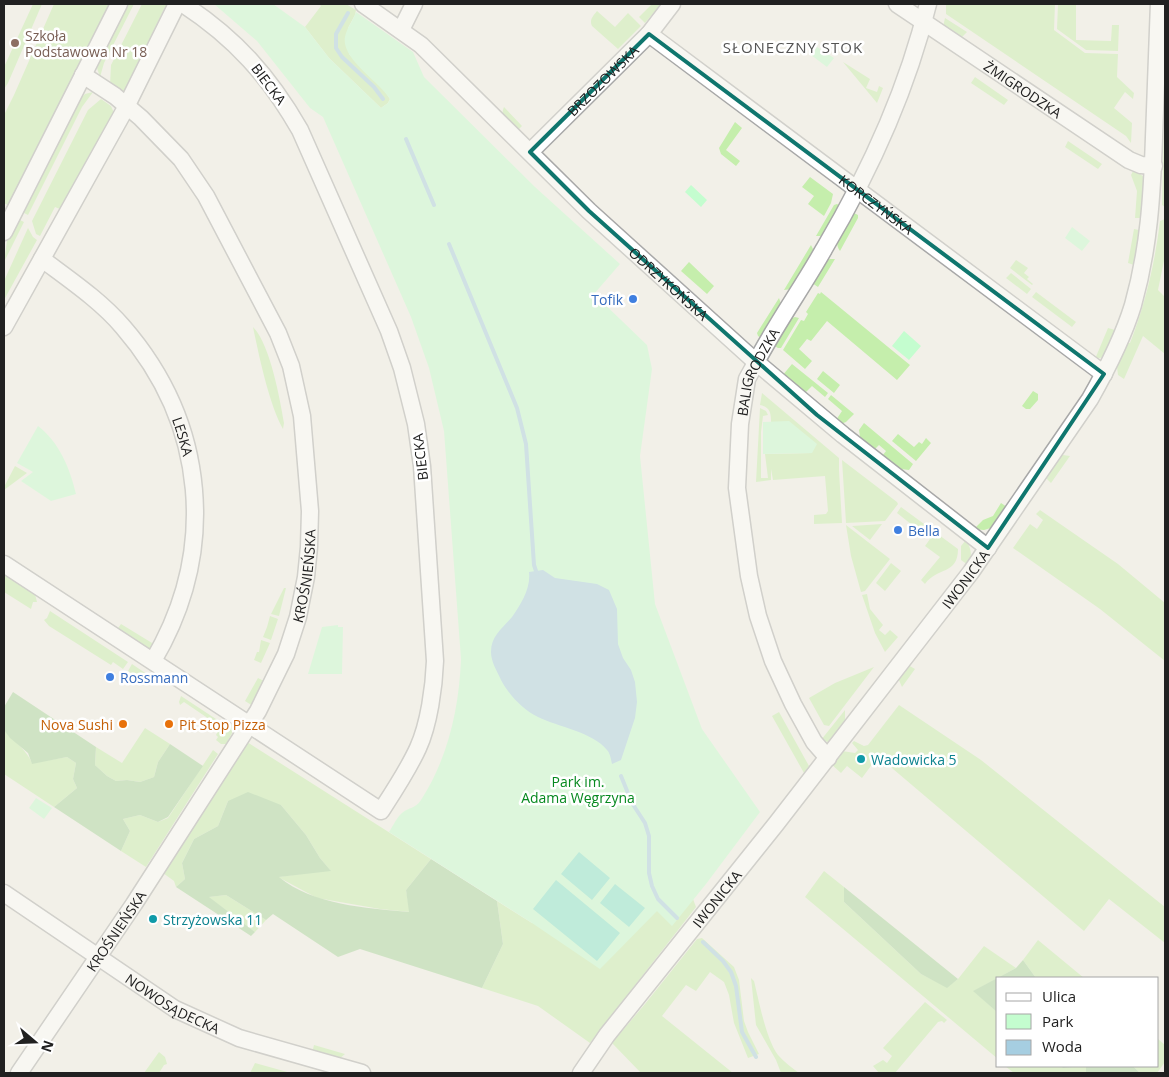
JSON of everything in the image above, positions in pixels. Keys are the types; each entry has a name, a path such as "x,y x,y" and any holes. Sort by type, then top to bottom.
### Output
{"street":[{"path":"4,232 119,4"},
{"path":"4,327 127,106 177,4"},
{"name":"BIECKA","path":"183,4 212,24 244,52 283,101 300,130 399,359 416,424 422,466 434,681 428,715 419,746 381,811 250,725"},
{"name":"ODRZYKOŃSKA","path":"363,4 401,30 434,57 589,211 756,362 843,435 988,548"},
{"path":"401,30 414,4"},
{"name":"BRZOZOWSKA","path":"530,152 649,34 672,4"},
{"name":"ŻMIGRODZKA","path":"897,4 924,20 1130,160 1141,165 1154,166"},
{"name":"BALIGRODZKA","path":"828,758 814,742 793,704 773,660 758,616 749,576 737,488 741,416 747,379 824,249 857,189 900,91 928,4"},
{"name":"IWONICKA","path":"580,1073 607,1035 828,758 988,548 1090,399 1104,374 1119,344 1132,307 1158,213 1154,166 1159,4"},
{"name":"KORCZYŃSKA","path":"649,34 1104,374"},
{"name":"KROŚNIEŃSKA","path":"19,1073 98,957 258,711 286,654 298,617 306,577 309,547 310,512 302,416 291,366 278,333 206,196 181,159 157,133 127,106 83,75"},
{"name":"LESKA","path":"42,260 100,304 128,332 160,377 176,409 185,438 194,486 196,515 193,548 182,598 153,661"},
{"path":"4,564 250,725"},
{"name":"NOWOSĄDECKA","path":"4,893 175,1010 262,1045 362,1073"}],"highlighted area":[{"path":"649,34 1104,374 988,548 817,415 589,211 530,152"}],"green space":[{"path":"33,4 42,4 4,89 4,67"},
{"path":"54,4 111,4 9,206 4,203 4,115"},
{"path":"126,4 134,4 104,63 100,77 97,68 98,64"},
{"path":"142,4 172,4 165,7 155,28 157,34 126,92 121,93 110,85 111,65"},
{"name":"Park im. Adama Węgrzyna","path":"214,4 273,4 305,27 329,58 381,108 390,99 355,62 345,45 346,33 356,12 413,52 424,77 535,187 620,264 594,294 647,345 652,369 640,456 655,604 702,729 760,812 672,926 657,911 600,969 532,923 389,832 400,815 419,803 430,784 445,750 455,715 458,696 461,659 444,431 429,368 411,317 323,117 310,108 257,41"},
{"path":"319,4 346,4 356,10 348,28 349,54 384,90 390,99 381,108 329,58 305,27 321,6"},
{"path":"652,4 661,4 645,23 639,17"},
{"path":"946,4 1055,4 1054,30 1085,53 1118,54 1117,77 1134,93 1133,99 1125,92 1114,108 1132,123 1131,143 1126,136 946,14"},
{"path":"1058,4 1076,4 1076,40 1111,41 1112,25 1119,25 1118,51 1086,50 1057,29"},
{"path":"597,11 615,27 628,13 641,26 618,49 592,26 591,20"},
{"path":"945,18 967,32 961,38 943,27"},
{"path":"817,47 834,58 827,67 811,55"},
{"path":"843,62 870,79 866,88 877,92 879,86 883,88 877,103"},
{"path":"975,77 1008,100 1004,105 971,83"},
{"path":"93,92 82,107 28,215 22,212 77,102 85,94"},
{"path":"101,99 111,106 114,113 62,210 55,207 40,236 36,234 32,221 88,110"},
{"path":"504,107 522,126 517,131 504,118"},
{"path":"735,122 742,128 726,150 740,161 736,166 721,154 719,148"},
{"path":"1165,129 1165,207 1162,205"},
{"path":"1068,141 1102,164 1098,169 1065,147"},
{"path":"1134,169 1145,178 1145,213 1141,212 1140,218 1135,218 1137,191 1131,175"},
{"path":"810,177 833,194 831,203 824,216 808,204 814,196 802,187"},
{"path":"691,185 707,200 701,207 685,192"},
{"path":"837,204 842,207 823,236 816,236 834,205"},
{"path":"852,212 858,215 858,218 840,251 837,242 838,236"},
{"path":"18,219 24,222 4,262 7,241"},
{"path":"1165,219 1165,256 1158,290 1165,297 1165,354 1143,336 1124,379 1118,375 1117,367 1128,343 1130,343 1145,299 1160,221"},
{"path":"1072,227 1090,241 1082,251 1065,238"},
{"path":"28,228 37,240 4,300 4,281"},
{"path":"1134,229 1139,230 1138,235 1142,236 1134,265 1128,263"},
{"path":"811,245 815,253 792,289 784,290"},
{"path":"835,259 818,287 812,283 824,261"},
{"path":"1016,260 1028,268 1024,273 1029,277 1027,279 1032,285 1010,268"},
{"path":"689,262 714,286 707,294 681,271"},
{"path":"1011,273 1031,289 1027,294 1006,278"},
{"path":"821,292 910,365 897,380 827,321 811,341 807,339 799,349 812,361 805,369 783,350 801,320 804,321 808,314 806,312 818,293 820,294"},
{"path":"1036,292 1076,322 1072,327 1032,297"},
{"path":"779,298 782,307 763,339 757,333"},
{"path":"795,317 799,318 781,348 773,345 788,320"},
{"path":"253,327 264,346 273,372 280,400 284,423 283,429 269,393"},
{"path":"1108,328 1116,332 1111,345 1103,356 1095,359"},
{"path":"904,331 921,346 909,360 892,346"},
{"path":"792,364 828,393 825,397 812,386 803,393 782,376"},
{"path":"823,371 840,385 834,393 817,379"},
{"path":"1033,391 1038,394 1038,400 1030,409 1026,409 1022,406"},
{"path":"762,393 839,458 842,523 814,524 814,515 826,514 828,511 825,476 773,480 771,469 771,480 756,482 760,408 766,411 768,415 763,416 761,432 761,478 768,478 765,454 812,453 789,422 771,422 769,411 766,407 760,405"},
{"path":"831,395 854,414 846,422 841,424 836,420 842,411 828,399"},
{"path":"789,421 817,444 812,453 763,454 763,422"},
{"path":"864,423 913,464 909,470 901,469 883,455 886,451 879,445 875,449 860,437 859,430"},
{"path":"38,426 52,440 63,456 76,494 51,501 21,481 33,472 17,463"},
{"path":"898,434 914,447 919,442 922,444 926,438 931,443 916,461 892,441"},
{"path":"1063,455 1070,456 1051,483 1045,477 1059,457"},
{"path":"842,460 897,502 898,504 885,521 846,523"},
{"path":"15,466 27,473 4,490 4,487"},
{"path":"1001,503 1007,507 994,527 984,530 974,529 983,520 993,516"},
{"path":"901,507 958,549 955,563 935,575 925,584 921,580 940,557 925,546 930,539 897,513"},
{"path":"1040,510 1118,564 1165,603 1165,661 1100,609 1013,548 1030,524 1037,529 1043,520 1036,514"},
{"path":"882,524 870,540 852,526"},
{"path":"846,525 890,559 865,591 861,592 851,556"},
{"path":"966,540 971,552 968,565 961,560 961,546"},
{"path":"891,563 901,571 885,591 876,583"},
{"path":"4,571 35,594 37,602 33,602 31,609 4,592"},
{"path":"284,588 286,588 279,616 271,614"},
{"path":"867,594 870,609 883,625 879,630 885,635 890,630 898,637 885,652 875,633 862,595"},
{"path":"50,611 128,662 123,669 113,662 111,665 49,626 44,620"},
{"path":"270,616 278,619 271,640 263,637"},
{"path":"121,624 157,646 147,650 116,631"},
{"path":"338,625 338,627 343,627 342,674 308,674 322,627"},
{"path":"261,640 270,643 261,663 254,660 257,652 259,652"},
{"path":"132,664 151,677 148,684 128,671"},
{"path":"908,665 915,669 902,687 898,678"},
{"path":"874,667 829,726 824,725 809,698 835,683"},
{"path":"258,678 264,681 253,706 245,701"},
{"path":"13,692 96,747 95,765 116,781 140,782 154,777 158,762 170,744 203,766 168,817 158,822 140,815 123,819 130,831 121,851 54,807 77,788 73,779 76,763 67,757 32,764 28,753 10,738 4,730 4,707"},
{"path":"181,696 219,721 227,721 232,725 232,733 226,744 221,744 216,740 218,731 210,726 212,721 184,702 180,705"},
{"path":"899,705 981,760 1165,907 1165,943 1109,899 1084,931 886,763 879,755 862,778 847,766 841,773 831,764 842,751 855,753 858,750 852,743 854,741 864,746 868,745"},
{"path":"845,710 845,720 828,742 821,740"},
{"path":"779,712 809,766 804,773 772,716"},
{"path":"145,728 170,744 158,762 154,777 140,782 116,781 95,765 96,747 122,763"},
{"path":"4,730 23,750 32,763 67,757 76,763 73,779 77,788 54,807 4,774"},
{"path":"247,742 431,859 406,890 410,912 317,898 278,877 330,870 306,835 281,805 228,801 218,826 194,839 182,863 185,879 176,887 174,881 163,873"},
{"path":"213,750 218,754 146,867 121,851 130,831 123,819 140,815 158,822 168,818"},
{"path":"248,792 281,805 306,835 320,858 331,871 279,877 308,894 341,904 409,912 406,890 431,859 497,901 503,944 482,988 360,949 338,957 273,914 266,920 226,895 209,897 255,932 251,936 176,887 185,879 182,863 194,839 218,826 228,801"},
{"path":"36,798 52,808 44,819 29,808"},
{"path":"579,852 610,878 592,900 561,874"},
{"path":"824,871 844,887 844,902 921,974 947,987 958,979 984,946 1016,968 996,977 996,979 974,991 996,1011 996,1057 805,897"},
{"path":"556,880 620,933 597,961 533,909"},
{"path":"615,884 645,908 629,927 600,903"},
{"path":"844,887 958,979 947,988 921,974 844,902"},
{"path":"226,895 266,920 255,932 208,897"},
{"path":"693,899 696,907 590,1043 538,1006 482,988 503,944 497,901 532,923 657,911"},
{"path":"702,938 734,967 739,980 744,1021 759,1054 748,1058 734,1023 729,995 724,982 710,972 696,991 686,985 662,1016 733,1073 641,1073 612,1043 697,939"},
{"path":"1038,940 1083,977 1035,977 1023,960"},
{"path":"1023,960 1035,977 999,977 1016,968"},
{"path":"751,978 754,981 763,1020 774,1048 783,1060 799,1073 781,1073 776,1060 756,1025"},
{"path":"996,979 996,1011 973,991"},
{"path":"925,1002 947,1020 944,1023 942,1021 938,1022 895,1073 879,1073 873,1066 883,1060 887,1063 892,1056 883,1048"},
{"path":"1159,1040 1165,1045 1165,1062 1157,1073 1140,1073 1134,1067 1159,1067"},
{"path":"314,1045 345,1054 339,1059 312,1053"},
{"path":"159,1052 165,1057 167,1064 164,1065 159,1073 144,1073"},
{"path":"255,1063 291,1073 250,1073"},
{"path":"1006,1067 1086,1067 1086,1073 1014,1073"},
{"path":"1086,1067 1134,1067 1140,1073 1086,1073"}],"water":[{"path":"543,570 555,578 597,584 609,590 617,609 618,644 635,682 637,702 635,718 621,760 612,764 608,751 601,744 584,734 546,721 522,706 504,686 493,663 491,646 498,633 512,617 522,601 527,590 529,572"}],"waterway":[{"path":"348,13 336,34 336,48 342,57 374,87 383,99"},
{"path":"406,139 434,205"},
{"path":"449,244 517,408 526,444 534,565 537,574"},
{"path":"621,776 632,803 645,823 649,836 649,873 652,886 658,899 677,918"},
{"path":"703,942 723,961 731,972 736,986 742,1032 756,1057"}],"place":[{"name":"Szkoła Podstawowa Nr 18","path":"15,43"},
{"name":"Tofik","path":"633,299"},
{"name":"Bella","path":"898,530"},
{"name":"Rossmann","path":"110,677"},
{"name":"Nova Sushi","path":"123,724"},
{"name":"Pit Stop Pizza","path":"169,724"},
{"name":"Wadowicka 5","path":"861,759"},
{"name":"Strzyżowska 11","path":"153,919"}],"district":[{"name":"SŁONECZNY STOK","path":"793,47"}]}
